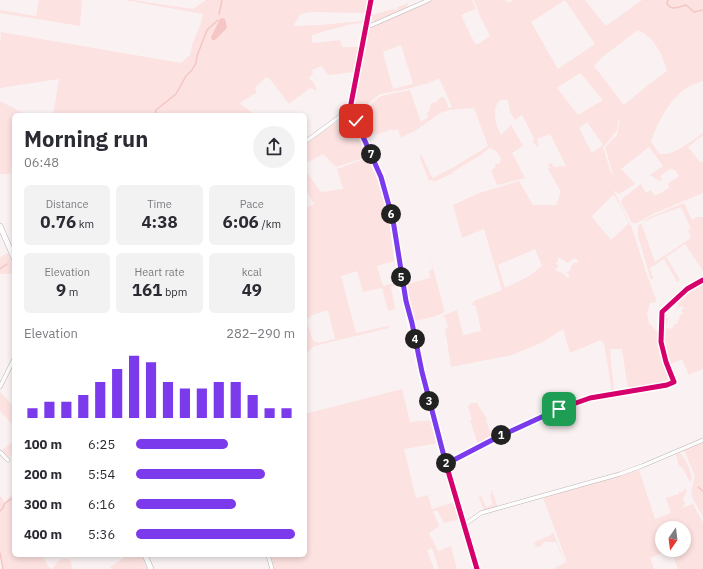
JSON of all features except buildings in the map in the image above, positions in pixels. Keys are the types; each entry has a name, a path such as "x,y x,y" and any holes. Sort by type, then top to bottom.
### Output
{"main road":[{"path":"0,226 12,253"},
{"path":"146,557 151,569"}],"street":[{"path":"371,0 350,109 381,177 393,220 406,301 422,372 446,464 477,569"},
{"path":"366,26 372,25 428,0"},
{"path":"307,141 350,109"},
{"path":"446,464 496,438 559,409 590,398 667,385 674,382 666,362 661,342 662,312 688,289 703,280"},
{"path":"0,387 12,363"},
{"path":"464,525 481,513 620,474 703,440"},
{"path":"0,452 8,460"},
{"path":"269,557 272,569"}],"shaded area":[{"path":"39,0 82,0 80,26 0,13 0,10 36,16"},
{"path":"124,0 193,9 206,0 370,0 364,23 352,24 312,35 312,42 314,43 340,40 342,47 359,47 362,32 356,72 328,75 322,66 312,70 313,73 309,78 314,83 317,91 310,88 289,104 269,78 266,77 255,88 256,93 240,104 253,113 53,113 59,79 0,88 1,32 181,63 190,55 193,42 200,26 203,14","holes":["311,12 365,14 362,21 293,26 301,14"]},
{"path":"431,0 472,0 476,9 461,15 475,44 478,44 490,36 474,0 506,0 508,3 514,0 565,0 585,0 606,26 642,0 703,0 703,81 693,84 676,97 665,111 651,142 660,154 665,154 676,151 703,133 703,135 688,147 699,161 703,162 703,193 655,213 637,223 632,223 621,202 623,198 641,184 646,193 651,190 655,196 669,188 668,184 679,176 675,170 670,169 660,176 662,180 660,181 650,175 663,166 649,147 621,169 635,184 619,194 614,191 630,224 628,225 631,225 657,302 650,303 647,314 649,323 660,334 670,378 667,383 628,390 622,349 610,349 614,392 612,392 604,343 601,340 570,353 563,329 543,342 512,355 451,367 445,329 448,328 445,317 442,316 457,310 463,335 481,331 476,307 474,305 471,306 474,301 502,290 484,229 462,238 453,205 479,193 519,181 533,205 556,205 561,192 548,169 550,168 548,164 551,163 554,167 566,166 550,134 537,139 539,146 536,146 533,141 534,138 522,115 515,120 510,112 508,100 500,100 497,104 495,118 501,135 511,125 523,146 512,153 525,178 498,185 491,170 496,167 495,164 500,163 501,158 496,151 490,148 481,156 451,174 434,182 432,180 429,181 420,158 421,154 433,178 488,146 474,108 449,110 440,113 412,133 401,138 398,129 393,131 392,129 376,135 365,120 358,119 356,113 369,106 381,96 410,90 421,122 428,117 427,113 431,103 436,102 441,97 444,97 449,108 452,107 439,78 429,83 407,89 380,94 359,110 356,111 354,109 353,102 368,29 402,12","holes":["565,0 595,44 558,69 531,22","638,30 649,37 657,47 667,71 624,105 594,66 601,58","401,45 413,84 393,89 383,52","580,73 603,100 578,115 557,88","620,119 617,135 605,147 613,174 612,175 603,148 617,130 618,120","587,122 603,145 592,153 579,128","613,195 615,196 629,223 611,240 592,217","535,249 542,266 529,276 505,288 498,265","558,257 568,263 574,258 578,260 578,262 572,264 570,271 565,272 570,276 567,278 564,274 555,270 559,266 556,263 558,261"]},
{"path":"407,2 408,5 406,6 408,7 374,22 372,20 372,15 393,9 397,10 397,7 407,4"},
{"path":"220,19 225,19 227,28 215,40 212,40 211,37"},
{"path":"0,101 23,113 12,113 12,166 10,170 12,172 8,174 0,174"},
{"path":"348,115 353,116 370,156 336,167 323,154 307,163 307,143"},
{"path":"367,158 371,159 382,190 390,221 401,284 391,287 395,309 388,311 382,288 363,292 357,271 341,276 356,333 388,326 389,328 314,346 307,353 307,323 313,340 318,343 335,339 328,310 312,315 307,319 307,207 314,204 307,192 307,173 321,192 343,189 337,169","holes":["394,261 397,282 383,286 377,266"]},
{"path":"684,203 692,220 697,217 703,217 703,271 685,244 666,257 680,280 677,282 664,259 650,268 654,278 651,280 638,236 638,226 641,223 655,262 691,238 688,230 691,229 681,207 643,222 648,218"},
{"path":"429,252 444,313 415,321 408,303 404,285 430,278 429,271 433,269"},
{"path":"8,253 12,262 12,274 0,274 0,257"},
{"path":"703,282 703,369 689,375 682,359 669,365 662,338 672,335 662,337 663,314 667,314 666,318 668,318 666,328 673,329 674,324 677,324 683,313 681,310 684,308 682,306 675,309 679,305 678,304 670,308 684,295"},
{"path":"402,389 410,422 433,420 439,443 404,449 416,498 428,495 432,509 455,502 460,519 444,523 438,511 433,511 439,526 429,533 438,551 451,546 457,569 439,569 432,548 427,550 434,569 274,569 271,557 307,557 307,413"},
{"path":"0,392 12,405 12,424 0,411"},
{"path":"471,403 477,403 487,419 486,421 492,437 491,440 478,445 470,420 472,419 468,407"},
{"path":"703,441 703,517 693,499 691,491 695,476 684,450"},
{"path":"12,442 12,455 9,456 9,459 1,451"},
{"path":"680,453 689,469 692,479 690,482 683,469 678,464 676,454"},
{"path":"639,470 655,519 671,513 666,498 678,495 679,492 681,493 685,489 687,490 683,499 685,503 683,507 679,509 693,504 703,523 703,569 678,569 674,557 691,557 691,521 655,521 655,556 650,558 654,569 553,569 565,563 556,542 544,542 541,546 536,547 534,542 549,536 553,532 565,562 567,562 543,498"},
{"path":"492,490 498,508 484,512 479,496 481,495 486,507 493,505 490,495 492,494"},
{"path":"12,494 12,557 43,557 50,569 3,569 0,552 0,496 5,502"},
{"path":"125,557 142,557 147,569 112,569 110,567"},
{"path":"62,559 69,559 71,561 72,569 52,569 58,561"}],"waterway":[{"path":"219,14 222,0"},
{"path":"668,0 667,4 671,7 676,8 686,5 694,12 703,10"},
{"path":"155,113 156,110 176,94 186,76 196,63 197,56 207,30 218,20"},
{"path":"0,269 7,264"},
{"path":"698,487 703,491"},
{"path":"0,511 4,504 12,498"},
{"path":"0,553 3,569"}],"cycle path":[{"path":"371,0 350,109 381,177 393,220 401,278 422,372 446,464 477,569"},
{"path":"446,464 496,438 559,409 590,398 667,385 674,382 666,362 661,342 662,312 687,289 703,280"}],"route":[{"path":"356,121 381,177 393,220 401,278 422,372 446,464 496,438 559,409"}]}
